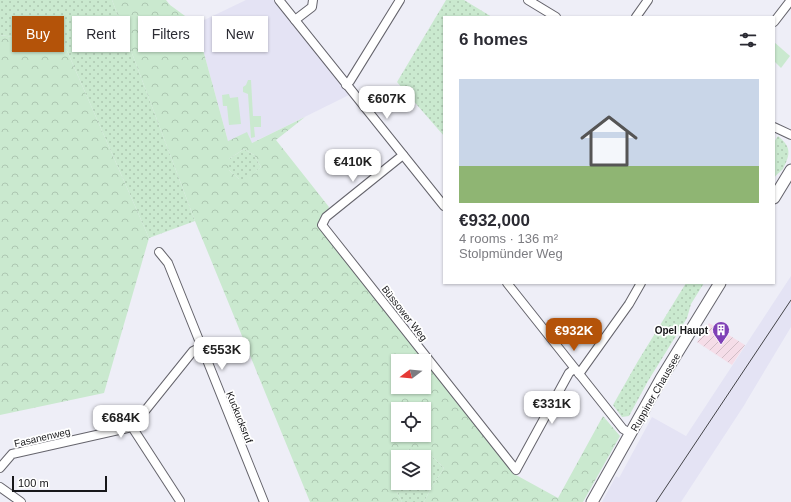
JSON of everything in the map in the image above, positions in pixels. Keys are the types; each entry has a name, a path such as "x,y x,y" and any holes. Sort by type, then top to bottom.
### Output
{"main road":[{"path":"775,196 791,170"},
{"name":"Ruppiner Chaussee","path":"592,502 665,372 719,284"}],"street":[{"path":"279,0 443,205"},
{"path":"295,20 312,7 313,0"},
{"path":"346,85 350,81 400,0"},
{"path":"528,0 554,16"},
{"path":"637,16 648,0"},
{"path":"775,21 791,0"},
{"path":"775,127 791,135"},
{"name":"Büssower Weg","path":"403,155 326,217 322,225 516,470 569,374 576,371"},
{"name":"Kuckucksruf","path":"160,252 168,263 264,502"},
{"path":"508,284 622,429 630,433"},
{"path":"576,371 629,304 640,284"},
{"path":"180,501 132,427 192,351 201,347"},
{"name":"Fasanenweg","path":"0,468 12,454 132,427"},
{"path":"0,487 21,502"}],"shaded area":[{"path":"246,0 274,0 349,95 252,143 228,141 204,52 204,20 212,16 212,52 268,52 268,16 213,16"},
{"path":"791,276 791,327 745,404 681,502 602,502 616,476 619,478 652,417 686,436"},
{"path":"709,323 745,345 732,365 697,342"}],"green space":[{"path":"0,0 112,0 118,16 72,16 72,52 130,52 130,48 195,221 149,238 64,44 64,16 12,16 12,37 0,35"},
{"path":"112,0 166,0 170,5 185,16 138,16 138,52 204,52 228,141 247,132 252,143 305,117 276,140 329,207 322,225 424,354 391,354 391,394 431,394 431,363 516,470 516,475 558,498 603,416 620,436 583,502 424,502 444,468 431,456 431,450 409,449 391,450 391,490 397,490 402,502 310,502 195,221 130,48 130,16 118,16","holes":["244,149 254,155 261,167 246,179 239,179 229,170 229,159"]},
{"path":"446,0 464,0 490,16 443,16 443,135 397,82"},
{"path":"0,35 12,37 12,52 64,52 64,44 149,238 104,393 0,415"},
{"path":"775,43 790,56 781,68 775,62"},
{"path":"248,80 251,80 253,116 261,116 261,127 254,127 255,137 251,138 248,94 243,92 243,87 246,85"},
{"path":"229,94 230,98 238,97 241,124 229,125 227,106 223,106 222,95"},
{"path":"778,136 787,147 788,154 783,169 775,177 775,140"},
{"path":"244,149 254,155 261,167 246,180 239,179 229,170 229,159"},
{"path":"685,284 703,284 691,304 687,318 648,381 629,416 622,417 613,405"},
{"path":"431,456 444,468 431,488"},
{"path":"397,490 430,490 424,502 402,502"}],"tram line":[{"path":"656,502 791,300"}],"place":[{"name":"Opel Haupt","path":"721,345"}]}
